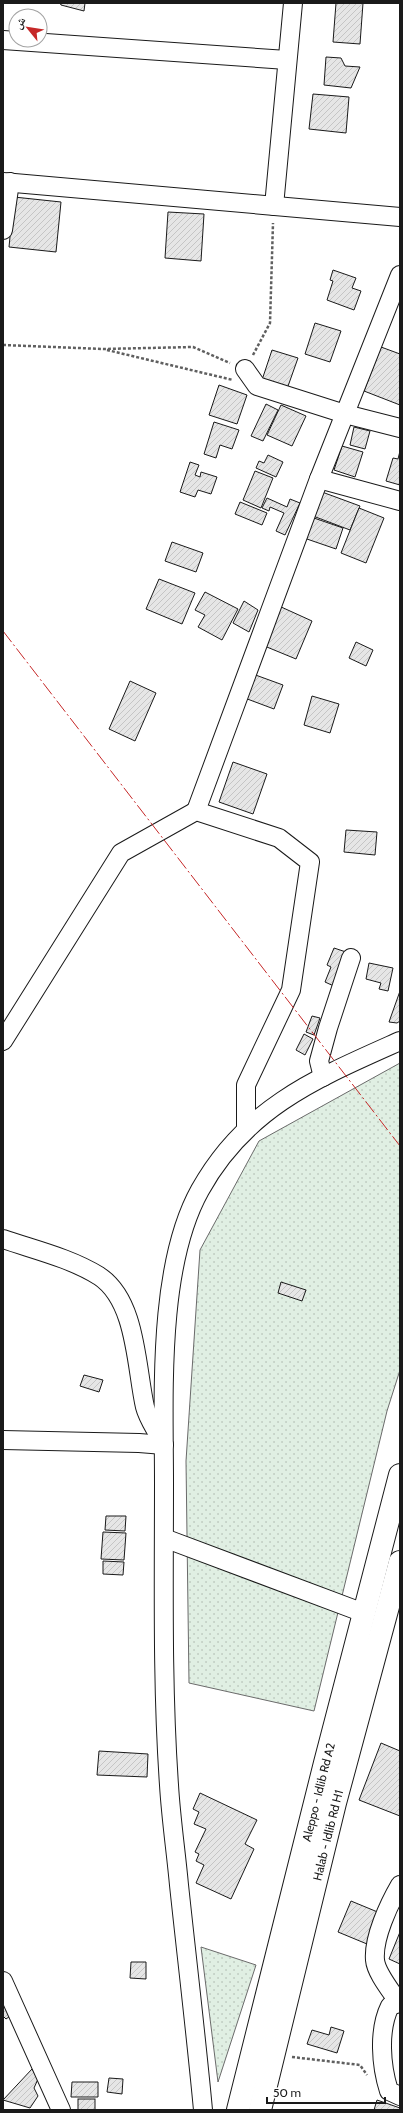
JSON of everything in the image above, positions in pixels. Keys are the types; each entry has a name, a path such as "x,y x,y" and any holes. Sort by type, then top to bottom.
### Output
{"highway":[{"name":"Aleppo - Idlib Rd A2","path":"238,2110 325,1763 400,1475"},
{"name":"Halab - Idlib Rd H1","path":"260,2110 335,1803 400,1562"}],"street":[{"path":"274,206 293,3"},
{"path":"3,40 288,60"},
{"path":"3,230 7,182 400,217"},
{"path":"3,1041 121,853 196,811 319,479 400,275"},
{"path":"245,370 257,386 345,414 400,428"},
{"path":"319,479 400,501"},
{"path":"196,811 279,838 310,862 291,990 246,1085 246,1128"},
{"path":"323,1077 319,1061 351,958"},
{"path":"203,2110 169,1786 166,1714 164,1538 165,1348 172,1275 178,1245 198,1192 226,1150 246,1128 289,1096 323,1077 400,1041"},
{"path":"3,1239 82,1266 110,1285 121,1304 131,1330 145,1409 164,1445"},
{"path":"4,1444 139,1443 164,1445"},
{"path":"164,1538 364,1614"},
{"path":"395,2093 383,2072 383,2030 385,2016 390,2006 399,2003 383,1978 375,1961 380,1929 392,1899 400,1885"},
{"path":"3,1981 61,2110"}],"path":[{"path":"3,345 103,348 193,348 245,370 270,323 274,206"},
{"path":"103,348 257,386"},
{"path":"287,2057 360,2065 372,2080 395,2093"}],"green space":[{"path":"400,1063 400,1370 387,1411 314,1711 189,1683 186,1461 200,1250 259,1141"},
{"path":"201,1947 256,1965 218,2082"}],"building":[{"path":"60,3 85,3 84,11 61,5"},
{"path":"336,3 363,3 360,44 333,42"},
{"path":"326,57 341,58 345,66 360,67 351,88 324,85"},
{"path":"313,94 349,97 346,133 309,129"},
{"path":"14,197 61,202 56,252 9,247"},
{"path":"168,212 204,214 201,261 165,258"},
{"path":"333,270 356,278 352,288 361,291 354,310 327,300 333,281 330,280"},
{"path":"315,323 341,331 330,362 305,354"},
{"path":"381,347 400,354 400,405 364,391"},
{"path":"272,350 298,358 287,389 262,380"},
{"path":"219,385 247,395 237,424 209,415"},
{"path":"266,404 278,410 263,441 251,436"},
{"path":"281,405 306,416 292,446 267,435"},
{"path":"214,422 239,430 232,449 220,445 216,458 204,454"},
{"path":"354,427 370,431 365,449 350,445"},
{"path":"342,446 363,452 355,477 334,470"},
{"path":"400,451 400,485 386,481 393,458 398,459"},
{"path":"268,455 283,462 276,477 256,468 259,461 264,463"},
{"path":"190,462 199,465 195,475 200,477 201,472 217,477 211,494 198,490 195,497 180,492"},
{"path":"255,471 273,478 261,508 243,500"},
{"path":"322,492 360,506 350,530 313,516"},
{"path":"267,498 287,507 290,499 300,503 285,535 276,531 284,513 270,507 269,511 262,508"},
{"path":"240,502 267,513 262,525 235,514"},
{"path":"359,508 384,518 366,563 341,553"},
{"path":"311,517 343,528 336,549 304,538"},
{"path":"172,542 203,553 196,572 165,561"},
{"path":"159,579 195,593 182,624 146,609"},
{"path":"205,592 238,609 222,640 198,627 205,615 195,610"},
{"path":"244,601 258,610 249,632 233,623"},
{"path":"279,606 312,621 296,659 262,645"},
{"path":"356,642 373,650 366,666 349,658"},
{"path":"250,673 283,685 274,709 242,697"},
{"path":"130,681 156,693 135,741 109,729"},
{"path":"312,696 339,704 330,733 304,725"},
{"path":"233,762 267,774 253,814 219,802"},
{"path":"346,830 377,832 375,855 344,852"},
{"path":"334,948 349,953 336,987 325,982 331,967 327,965"},
{"path":"369,963 393,968 388,991 379,989 381,983 366,979"},
{"path":"400,991 400,1021 397,1023 389,1022"},
{"path":"312,1016 320,1018 314,1035 306,1032"},
{"path":"304,1034 313,1039 305,1055 296,1050"},
{"path":"281,1282 306,1290 302,1301 278,1293"},
{"path":"84,1375 103,1380 99,1392 80,1386"},
{"path":"106,1516 126,1516 125,1531 105,1530"},
{"path":"103,1532 126,1533 124,1560 101,1559"},
{"path":"103,1561 124,1562 123,1575 103,1574"},
{"path":"381,1743 400,1751 400,1816 359,1800"},
{"path":"99,1751 148,1754 147,1777 97,1775"},
{"path":"200,1793 257,1820 245,1844 254,1849 231,1899 196,1883 204,1865 196,1861 199,1854 195,1852 206,1829 194,1824 199,1812 193,1809"},
{"path":"351,1901 380,1913 367,1944 338,1932"},
{"path":"400,1932 400,1964 389,1959"},
{"path":"131,1962 146,1962 146,1979 130,1978"},
{"path":"3,2001 13,2014 6,2019 3,2016"},
{"path":"331,2027 344,2031 337,2053 307,2044 312,2030 329,2035"},
{"path":"32,2069 38,2079 34,2088 38,2096 30,2108 3,2100"},
{"path":"109,2078 123,2079 122,2094 107,2092"},
{"path":"72,2082 98,2082 98,2097 71,2097"},
{"path":"78,2099 95,2099 95,2110 78,2110"},
{"path":"377,2100 400,2108 400,2110 374,2110"}],"power":[{"path":"3,631 400,1146"}]}
